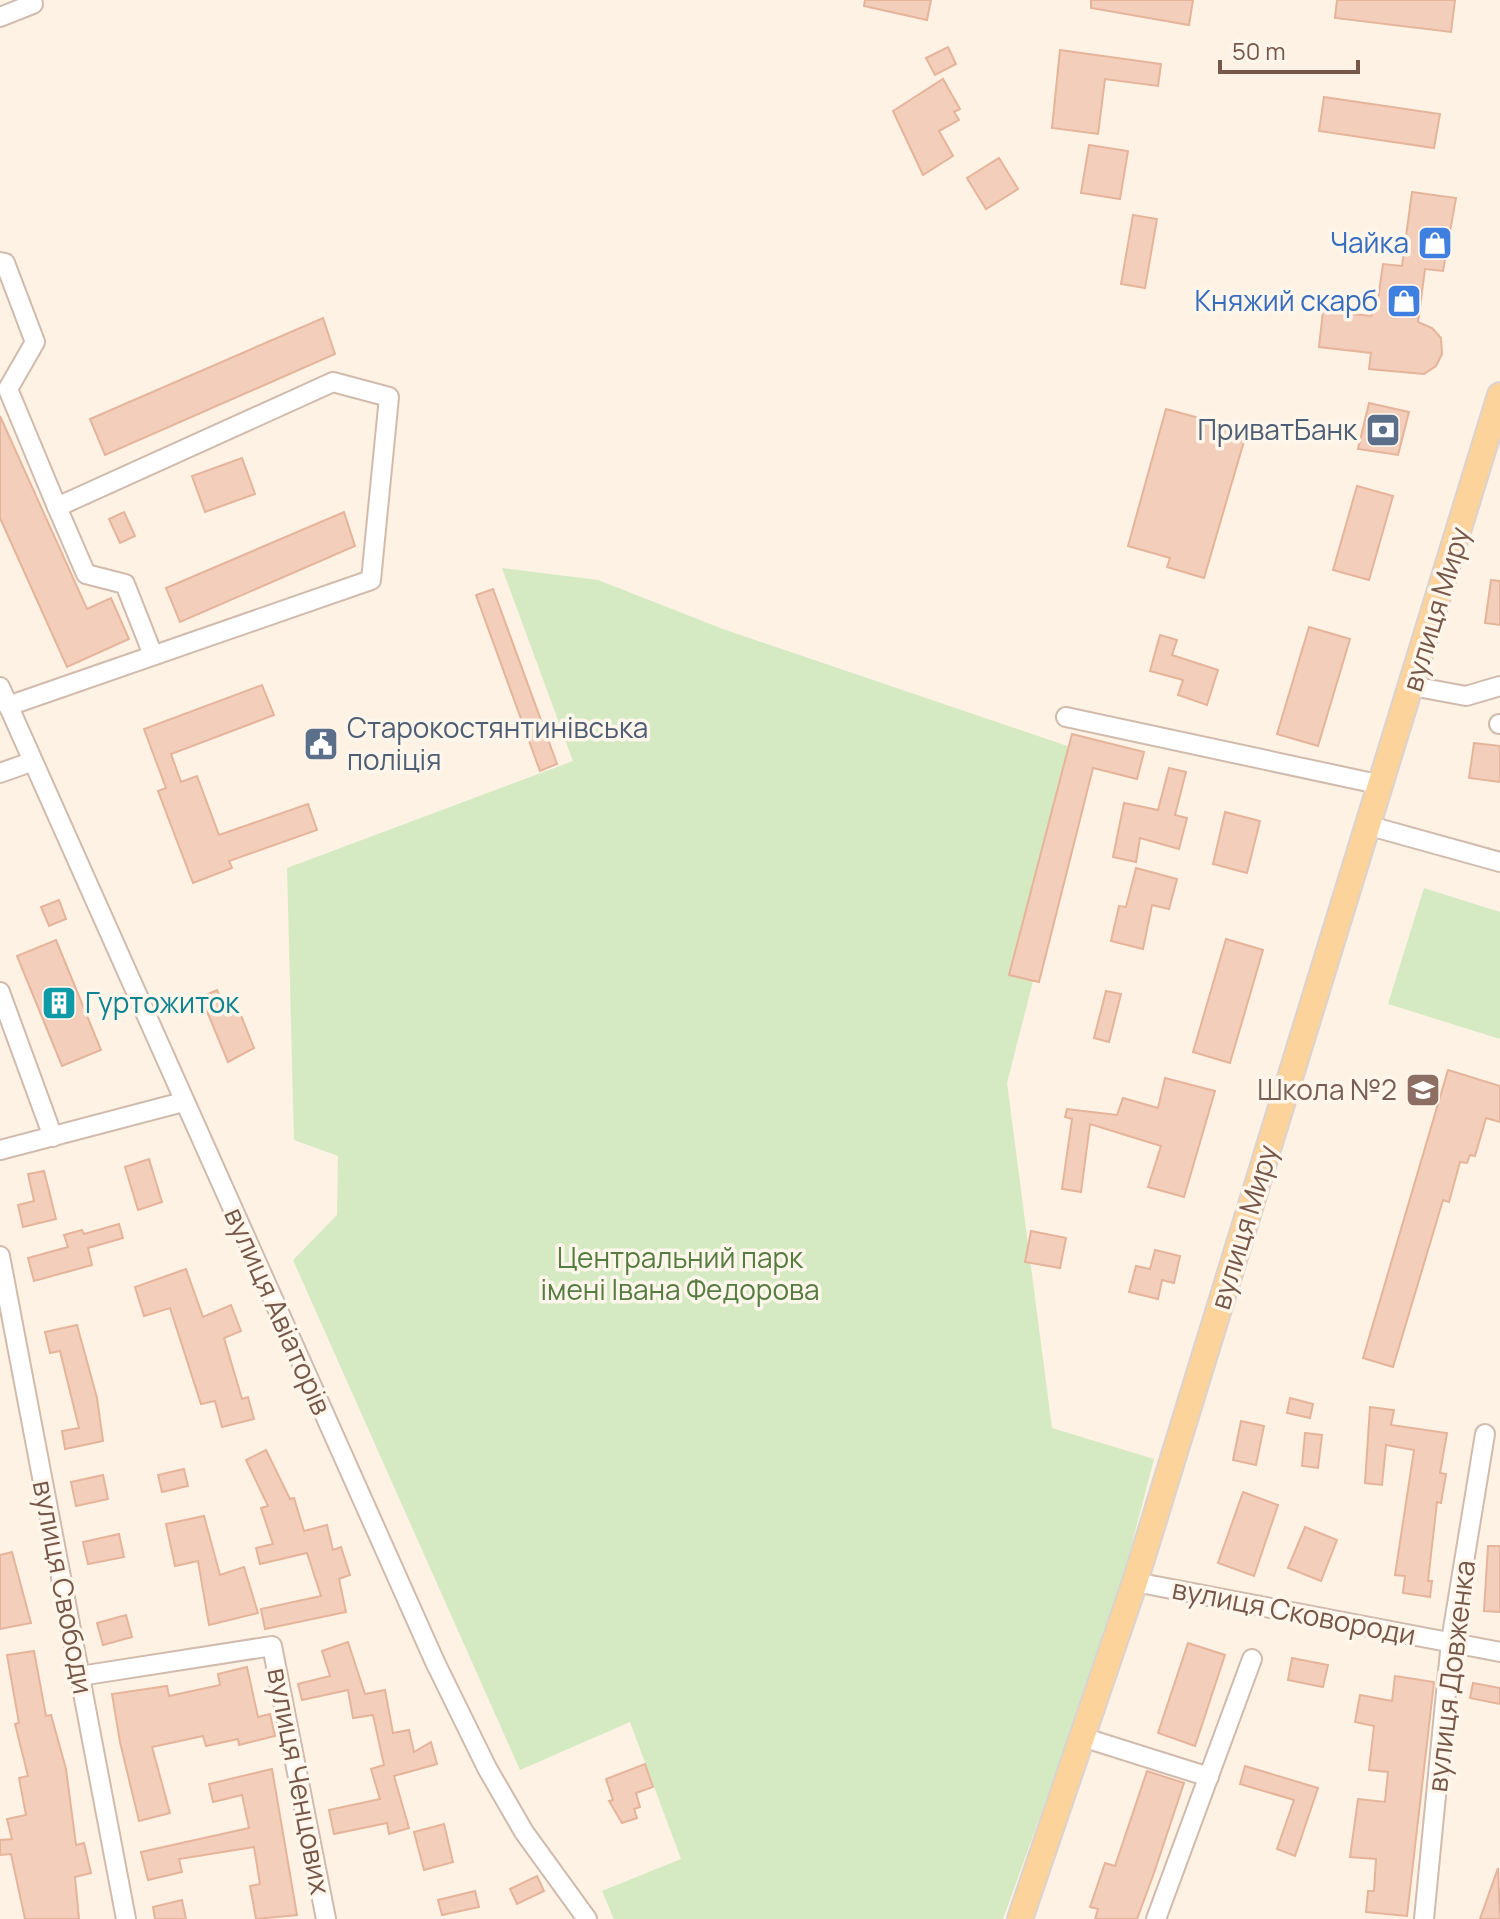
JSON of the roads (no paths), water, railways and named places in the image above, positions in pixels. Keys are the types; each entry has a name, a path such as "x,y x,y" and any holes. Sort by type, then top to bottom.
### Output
{"main road":[{"name":"вулиця Миру","path":"1020,1919 1135,1582 1370,826 1500,395"}],"street":[{"path":"0,17 33,4 32,0"},
{"path":"0,262 5,263 35,342 8,389 86,574 125,584 153,655"},
{"path":"8,706 371,580 389,397 333,382 57,507"},
{"path":"1412,686 1466,696 1500,686"},
{"name":"вулиця Авіаторів","path":"0,687 183,1102 461,1715 524,1832 587,1919"},
{"path":"1066,717 1382,785"},
{"path":"0,773 31,762"},
{"path":"1370,826 1500,862"},
{"path":"0,992 53,1137"},
{"path":"0,1150 183,1102"},
{"name":"вулиця Свободи","path":"0,1256 126,1919"},
{"name":"вулиця Довженка","path":"1424,1919 1451,1641 1485,1434"},
{"name":"вулиця Сковороди","path":"1135,1582 1500,1652"},
{"name":"вулиця Ченцових","path":"80,1676 272,1646 326,1919"},
{"path":"1156,1919 1252,1659"},
{"path":"1082,1737 1209,1777"}],"place":[{"name":"Чайка","path":"1435,243"},
{"name":"Княжий скарб","path":"1404,301"},
{"name":"ПриватБанк","path":"1383,430"},
{"name":"Старокостянтинівська поліція","path":"321,744"},
{"name":"Гуртожиток","path":"59,1003"},
{"name":"Школа №2","path":"1423,1090"}],"park label":[{"name":"Центральний парк імені Івана Федорова","path":"680,1274"}]}
